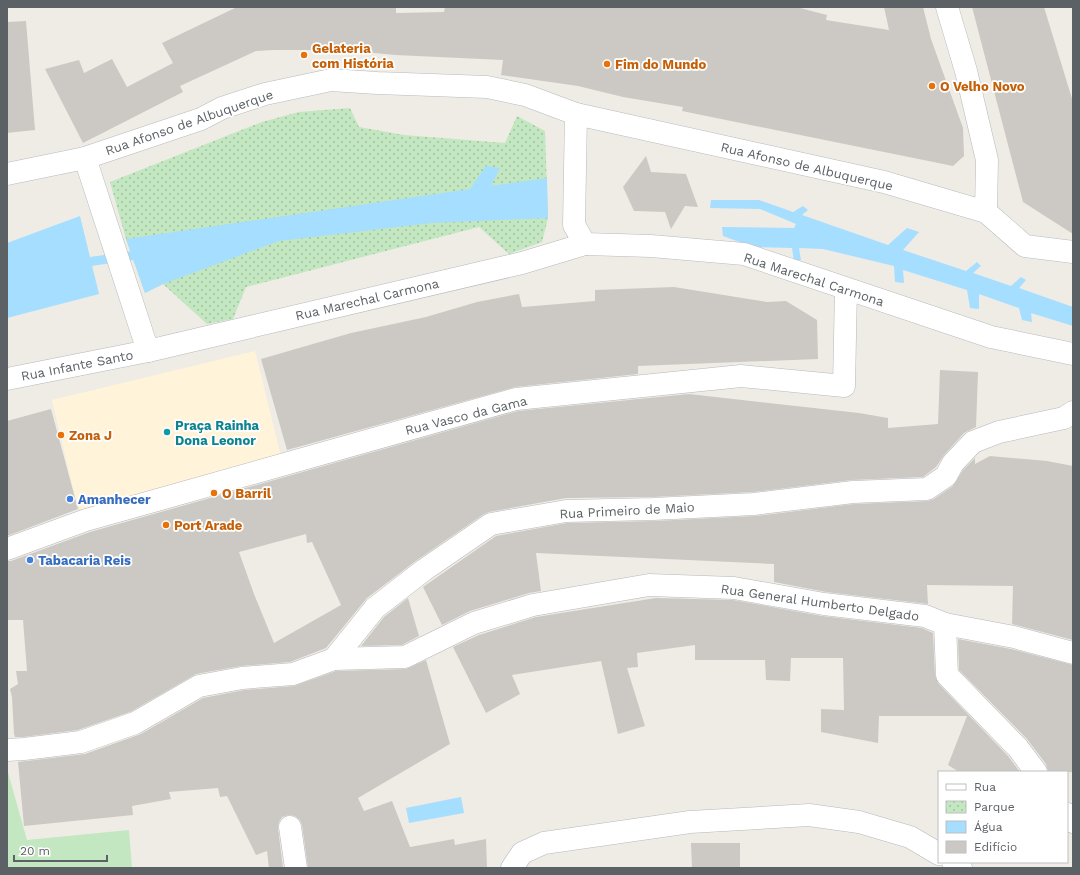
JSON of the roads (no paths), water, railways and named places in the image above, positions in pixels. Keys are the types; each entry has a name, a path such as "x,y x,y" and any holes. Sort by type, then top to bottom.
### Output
{"street":[{"path":"946,7 966,71 987,160 986,212"},
{"name":"Rua Afonso de Albuquerque","path":"7,174 85,158 201,119 222,108 265,94 331,80 377,84 487,87 525,95 576,114 884,182 986,212 1025,246 1073,252"},
{"path":"576,114 574,225 585,244"},
{"path":"85,158 148,351"},
{"name":"Rua Marechal Carmona","path":"148,351 522,263 585,244 651,246 744,254 991,338 1073,354"},
{"name":"Rua Vasco da Gama","path":"7,549 86,520 516,399 741,376 844,386 846,289"},
{"name":"Rua Infante Santo","path":"7,379 148,351"},
{"name":"Rua Primeiro de Maio","path":"334,659 375,608 424,570 491,524 566,511 653,509 754,504 853,492 927,489 946,476 953,463 973,442 999,432 1064,418 1073,412"},
{"name":"Rua General Humberto Delgado","path":"334,659 405,657 474,623 532,604 649,585 734,588 824,604 925,616 945,624 1014,638 1073,653"},
{"path":"945,624 947,675 1018,748 1035,771"},
{"path":"7,750 81,742 135,723 199,686 242,678 293,674 334,659"},
{"path":"512,868 522,853 544,843 690,822 809,815 859,822 910,837 938,853"},
{"path":"290,828 296,868"}],"water":[{"path":"486,166 500,168 491,186 547,178 548,218 431,223 279,241 163,284 145,293 126,239 470,189"},
{"path":"711,200 759,200 793,212 803,206 808,210 802,215 888,245 907,228 919,232 903,250 966,271 977,262 981,266 973,273 1011,286 1021,277 1026,280 1019,288 1073,307 1073,326 1031,313 1032,322 1022,320 1019,308 979,294 979,309 970,308 967,290 903,270 904,283 895,282 894,266 823,249 799,248 801,260 794,261 792,248 753,247 723,236 722,227 794,228 796,224 760,209 710,208"},
{"path":"80,216 99,294 7,318 7,243"},
{"path":"461,797 464,813 409,823 406,808"}],"waterway":[{"path":"80,263 143,254"}],"tunnel":[{"path":"186,515 191,534"}],"place":[{"name":"Gelateria com História","path":"304,55"},
{"name":"Fim do Mundo","path":"607,64"},
{"name":"O Velho Novo","path":"932,86"},
{"name":"Praça Rainha Dona Leonor","path":"167,432"},
{"name":"Zona J","path":"61,435"},
{"name":"O Barril","path":"214,493"},
{"name":"Amanhecer","path":"70,499"},
{"name":"Port Arade","path":"166,525"},
{"name":"Tabacaria Reis","path":"30,560"}]}
